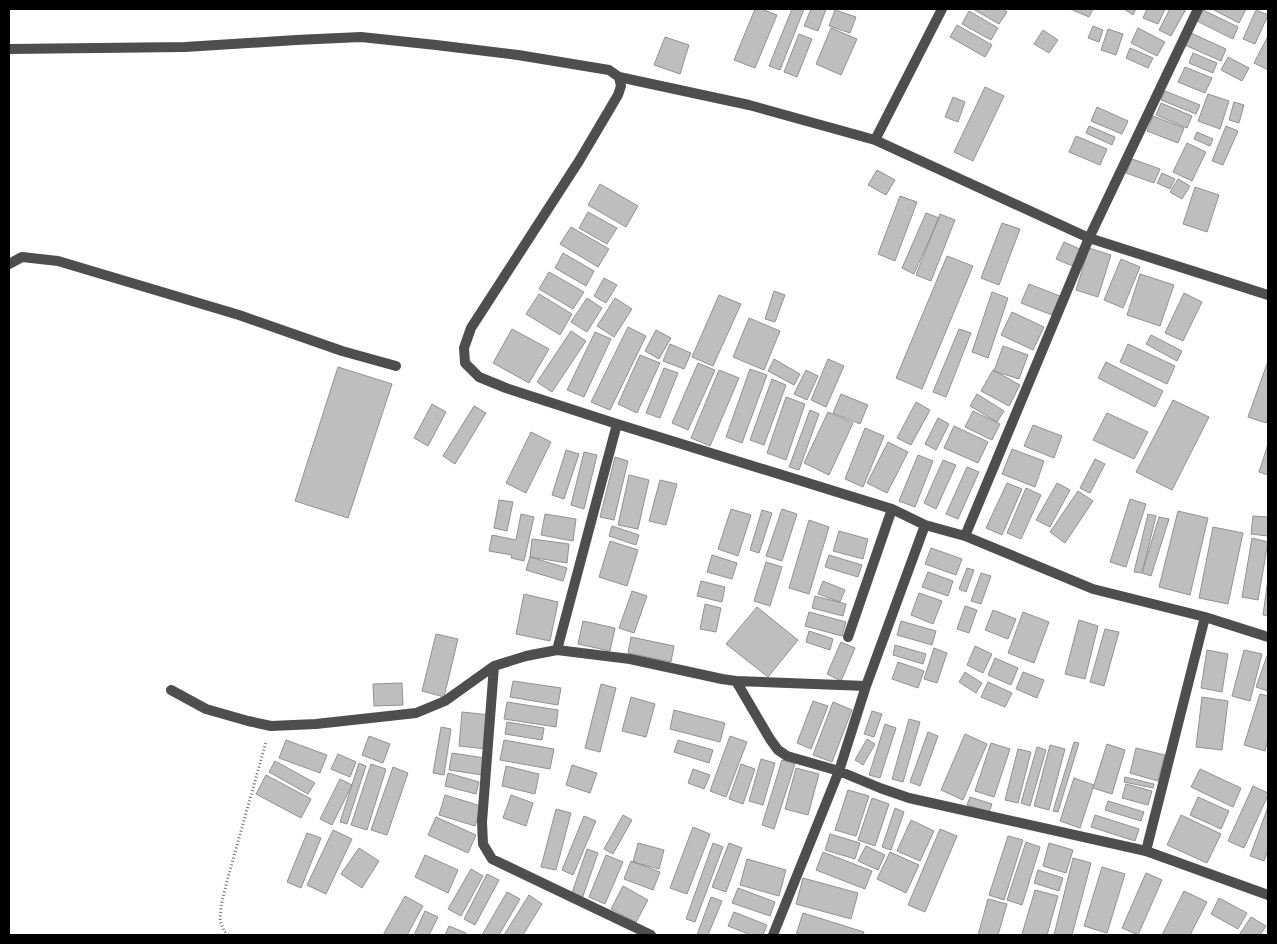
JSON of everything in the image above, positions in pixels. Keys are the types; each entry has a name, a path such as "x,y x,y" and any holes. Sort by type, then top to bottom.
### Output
{"street":[{"path":"875,140 942,9"},
{"path":"965,536 1089,238 1198,9"},
{"path":"9,49 185,47 361,37 518,55 609,70 619,77 750,105 875,140 1089,238 1268,295"},
{"path":"619,77 621,86 618,94 579,162 471,328 464,348 465,364 479,377 506,388 617,424 892,509 925,525 965,536 1093,589 1205,617 1268,636"},
{"path":"9,264 22,257 58,261 239,315 342,351 396,366"},
{"path":"557,650 617,424"},
{"path":"848,637 892,509"},
{"path":"773,935 840,771 866,686 925,525"},
{"path":"1146,851 1205,617"},
{"path":"171,690 206,709 248,721 271,726 316,724 416,713 445,700 494,666 526,656 557,650 630,659 736,681 866,686"},
{"path":"494,666 482,822 483,844 492,859 651,935"},
{"path":"736,681 770,739 778,750 787,756 840,771 910,798 1146,851 1268,895"}],"path":[{"path":"228,935 220,921 221,906 271,726"}],"building":[{"path":"755,9 761,9 777,15 755,68 734,60"},
{"path":"792,9 804,9 780,70 769,66"},
{"path":"811,9 826,9 818,31 804,26"},
{"path":"973,9 1002,9 1007,12 999,24"},
{"path":"1070,9 1093,9 1089,17"},
{"path":"1124,9 1136,9 1133,15"},
{"path":"1147,9 1165,9 1158,24 1143,18"},
{"path":"1170,9 1186,9 1171,36 1159,30"},
{"path":"1212,9 1246,9 1239,23"},
{"path":"835,10 856,17 850,33 829,26"},
{"path":"1203,10 1238,27 1233,39 1197,21"},
{"path":"1256,10 1268,15 1255,44 1243,39"},
{"path":"969,11 998,28 991,40 962,24"},
{"path":"957,25 992,45 985,57 950,37"},
{"path":"1093,26 1103,30 1099,42 1088,38"},
{"path":"831,28 857,39 841,75 816,64"},
{"path":"1138,28 1165,42 1157,56 1131,43"},
{"path":"1108,29 1123,34 1116,55 1101,50"},
{"path":"1043,30 1058,40 1049,53 1034,44"},
{"path":"1191,33 1226,49 1221,61 1185,45"},
{"path":"799,34 812,39 797,77 784,72"},
{"path":"1268,36 1268,70 1254,63"},
{"path":"665,37 689,45 680,74 654,65"},
{"path":"1130,48 1153,58 1148,68 1126,58"},
{"path":"1193,53 1217,63 1213,73 1189,63"},
{"path":"1228,57 1249,68 1242,81 1221,70"},
{"path":"1185,67 1212,78 1205,93 1178,82"},
{"path":"985,87 1004,96 973,161 954,152"},
{"path":"1165,91 1200,105 1196,114 1161,100"},
{"path":"1208,94 1229,101 1220,129 1198,121"},
{"path":"953,97 965,102 958,122 945,117"},
{"path":"1234,102 1244,105 1239,123 1229,120"},
{"path":"1161,103 1192,116 1187,128 1156,115"},
{"path":"1097,107 1128,121 1122,134 1091,121"},
{"path":"1153,116 1184,128 1178,143 1147,131"},
{"path":"1089,126 1115,137 1112,145 1086,133"},
{"path":"1226,126 1238,131 1223,165 1212,161"},
{"path":"1197,132 1213,139 1210,146 1194,139"},
{"path":"1076,136 1107,149 1100,165 1069,152"},
{"path":"1187,143 1206,152 1192,181 1173,172"},
{"path":"1132,159 1160,169 1154,183 1126,173"},
{"path":"877,170 895,180 886,195 868,185"},
{"path":"1162,173 1175,179 1170,189 1157,183"},
{"path":"1178,179 1190,186 1182,199 1170,192"},
{"path":"600,184 638,206 626,227 588,205"},
{"path":"1195,187 1219,195 1207,232 1183,224"},
{"path":"900,196 917,202 895,261 878,254"},
{"path":"588,212 617,228 607,244 579,228"},
{"path":"926,213 939,218 914,274 902,268"},
{"path":"940,214 955,220 931,281 916,275"},
{"path":"1002,223 1020,229 999,285 981,278"},
{"path":"571,227 609,249 598,267 560,244"},
{"path":"1064,242 1082,250 1075,267 1056,259"},
{"path":"1089,248 1111,255 1098,297 1076,290"},
{"path":"563,253 594,271 586,286 555,268"},
{"path":"947,256 973,266 922,389 896,378"},
{"path":"1121,259 1140,267 1123,308 1104,300"},
{"path":"549,272 584,292 573,309 539,289"},
{"path":"1140,274 1174,285 1160,326 1127,315"},
{"path":"604,278 617,285 606,303 594,296"},
{"path":"1029,284 1060,296 1052,315 1021,303"},
{"path":"774,291 785,295 775,322 765,319"},
{"path":"992,292 1008,298 988,358 972,352"},
{"path":"1184,293 1202,302 1183,341 1165,333"},
{"path":"539,294 572,314 560,335 526,314"},
{"path":"719,295 741,304 713,366 692,357"},
{"path":"587,298 602,308 587,332 571,322"},
{"path":"615,298 632,309 614,337 597,326"},
{"path":"1012,312 1044,327 1033,350 1001,335"},
{"path":"749,318 780,331 764,370 733,357"},
{"path":"628,327 646,336 610,410 591,402"},
{"path":"512,329 549,349 529,383 493,363"},
{"path":"959,329 971,333 946,397 933,392"},
{"path":"656,330 671,338 659,359 645,351"},
{"path":"571,331 586,341 552,392 537,382"},
{"path":"595,332 611,339 584,397 567,390"},
{"path":"1151,335 1182,351 1177,361 1146,344"},
{"path":"670,344 691,353 684,369 663,361"},
{"path":"1128,344 1175,366 1167,384 1120,362"},
{"path":"1003,346 1028,355 1019,379 994,371"},
{"path":"640,355 660,363 637,413 618,404"},
{"path":"774,359 800,374 794,385 768,371"},
{"path":"828,359 844,366 826,407 811,400"},
{"path":"1268,361 1268,417 1266,423 1248,417"},
{"path":"1106,362 1163,391 1155,407 1098,378"},
{"path":"698,363 715,370 688,430 672,423"},
{"path":"338,367 392,384 348,518 295,501"},
{"path":"664,368 678,373 660,418 646,413"},
{"path":"750,369 767,375 742,443 726,437"},
{"path":"719,370 739,378 710,446 691,438"},
{"path":"806,370 818,376 807,400 794,394"},
{"path":"993,370 1020,385 1009,406 981,391"},
{"path":"772,379 786,385 764,445 750,440"},
{"path":"841,394 868,405 860,424 833,413"},
{"path":"977,394 1004,411 997,422 970,406"},
{"path":"786,397 805,404 786,460 767,453"},
{"path":"1173,400 1209,417 1172,490 1136,472"},
{"path":"916,402 930,410 911,445 897,438"},
{"path":"432,404 446,412 428,446 414,438"},
{"path":"474,406 486,413 455,464 443,456"},
{"path":"810,410 819,414 799,470 789,467"},
{"path":"973,411 1000,424 992,440 965,427"},
{"path":"828,412 853,423 829,475 804,463"},
{"path":"1107,413 1148,432 1134,459 1093,440"},
{"path":"938,418 949,424 936,450 925,444"},
{"path":"1033,425 1062,436 1054,458 1024,446"},
{"path":"954,426 988,442 978,463 944,448"},
{"path":"865,428 884,436 863,487 845,479"},
{"path":"531,432 551,442 526,493 506,483"},
{"path":"888,442 908,452 887,493 867,483"},
{"path":"1268,444 1268,475 1259,472"},
{"path":"1012,449 1044,461 1035,487 1002,474"},
{"path":"566,450 579,454 564,499 552,495"},
{"path":"584,452 597,455 584,509 571,505"},
{"path":"918,455 933,461 915,507 899,501"},
{"path":"615,457 628,461 614,520 600,517"},
{"path":"1095,459 1105,464 1090,493 1080,488"},
{"path":"943,460 956,465 936,509 924,503"},
{"path":"967,467 979,472 958,519 946,514"},
{"path":"629,475 649,480 638,529 618,525"},
{"path":"660,480 677,484 666,525 649,521"},
{"path":"1007,483 1022,489 1002,535 986,528"},
{"path":"1057,483 1070,490 1050,527 1036,520"},
{"path":"1026,488 1041,495 1021,539 1007,533"},
{"path":"1078,491 1093,501 1065,543 1050,532"},
{"path":"1130,499 1146,504 1126,567 1110,562"},
{"path":"499,500 513,502 507,531 494,528"},
{"path":"731,509 751,515 738,556 718,549"},
{"path":"782,509 797,514 782,561 766,556"},
{"path":"762,510 772,513 759,553 750,550"},
{"path":"1178,511 1208,518 1190,595 1159,587"},
{"path":"521,514 534,517 524,561 511,558 512,555 489,551 492,535 516,540"},
{"path":"545,514 576,519 573,541 541,535"},
{"path":"1148,514 1156,516 1142,573 1134,572"},
{"path":"1253,516 1268,517 1268,536 1251,534"},
{"path":"1159,517 1169,519 1151,576 1142,573"},
{"path":"809,520 829,527 809,594 789,588"},
{"path":"612,526 639,535 636,545 609,536"},
{"path":"1213,527 1243,533 1228,604 1199,598"},
{"path":"839,531 868,539 863,559 833,551"},
{"path":"1252,538 1268,542 1258,600 1242,597"},
{"path":"532,539 569,544 567,563 530,557"},
{"path":"610,541 638,550 627,586 599,577"},
{"path":"931,548 962,559 956,575 925,564"},
{"path":"712,555 737,563 732,579 707,572"},
{"path":"829,555 862,565 858,577 825,567"},
{"path":"530,557 567,568 563,581 526,570"},
{"path":"766,562 782,567 770,606 754,601"},
{"path":"967,568 974,570 966,592 959,589"},
{"path":"928,572 953,581 948,596 922,587"},
{"path":"981,573 991,576 981,604 971,601"},
{"path":"1268,579 1268,616 1263,615"},
{"path":"701,581 725,587 722,602 697,596"},
{"path":"823,581 845,590 840,602 818,594"},
{"path":"632,591 647,596 634,633 619,628"},
{"path":"919,593 942,601 933,624 911,615"},
{"path":"524,594 558,602 550,641 516,634"},
{"path":"815,596 846,604 843,616 812,608"},
{"path":"705,604 721,608 716,632 700,629"},
{"path":"965,606 977,610 969,633 957,629"},
{"path":"757,607 798,640 768,677 726,644"},
{"path":"993,610 1016,619 1008,639 985,630"},
{"path":"809,612 846,622 842,636 805,626"},
{"path":"1023,612 1049,622 1034,663 1008,653"},
{"path":"1079,620 1098,626 1085,679 1065,674"},
{"path":"583,621 615,628 610,651 578,644"},
{"path":"901,621 936,631 932,645 897,635"},
{"path":"1105,629 1119,632 1104,686 1090,682"},
{"path":"809,631 833,639 830,650 806,642"},
{"path":"436,634 458,639 444,697 422,691"},
{"path":"631,637 674,646 671,662 628,653"},
{"path":"841,642 855,648 841,681 827,674"},
{"path":"895,645 926,654 923,664 893,655"},
{"path":"975,646 992,654 983,673 967,665"},
{"path":"934,648 947,653 937,683 924,679"},
{"path":"1207,650 1228,654 1222,692 1201,688"},
{"path":"1244,650 1262,654 1250,701 1232,696"},
{"path":"1268,653 1268,691 1256,687"},
{"path":"995,658 1018,668 1011,685 988,675"},
{"path":"898,662 924,671 918,688 892,679"},
{"path":"965,672 982,683 976,693 959,682"},
{"path":"1023,672 1044,680 1037,698 1016,689"},
{"path":"513,681 561,688 558,705 510,697"},
{"path":"988,682 1012,693 1005,707 981,697"},
{"path":"402,683 403,705 374,706 373,684"},
{"path":"601,684 616,688 600,752 585,748"},
{"path":"1260,694 1268,696 1268,739 1265,751 1244,745"},
{"path":"631,697 655,704 646,737 622,731"},
{"path":"1202,697 1228,701 1222,750 1196,747"},
{"path":"813,701 828,706 811,749 797,743"},
{"path":"507,702 558,710 556,727 504,719"},
{"path":"833,702 852,710 832,762 813,755"},
{"path":"674,710 725,723 720,742 670,729"},
{"path":"872,711 882,714 874,737 864,734"},
{"path":"462,712 490,715 487,749 459,746"},
{"path":"909,719 920,722 903,782 892,779"},
{"path":"507,722 544,728 542,740 505,734"},
{"path":"885,724 896,728 880,778 869,775"},
{"path":"441,727 451,729 444,775 433,773"},
{"path":"928,732 938,736 920,786 910,782"},
{"path":"965,734 987,744 963,800 941,790"},
{"path":"369,736 390,744 383,763 362,755"},
{"path":"730,736 747,742 726,797 710,791"},
{"path":"867,739 875,744 863,765 855,760"},
{"path":"286,740 327,755 320,773 279,758"},
{"path":"504,740 554,749 550,769 500,760"},
{"path":"678,740 713,750 709,763 674,752"},
{"path":"1074,742 1079,743 1058,812 1053,811"},
{"path":"991,743 1010,749 994,797 975,791"},
{"path":"1107,744 1125,750 1112,794 1093,788"},
{"path":"1050,745 1065,749 1049,810 1034,806"},
{"path":"1037,747 1046,750 1030,806 1021,803"},
{"path":"1136,748 1165,755 1158,781 1130,773"},
{"path":"1018,749 1031,752 1018,803 1005,800"},
{"path":"452,753 485,758 482,775 449,770"},
{"path":"338,754 356,762 350,777 331,769"},
{"path":"761,759 775,763 763,805 749,801"},
{"path":"782,760 795,764 774,829 762,825"},
{"path":"275,761 315,783 308,794 269,772"},
{"path":"359,763 366,766 347,824 340,822"},
{"path":"371,764 386,769 367,830 351,825"},
{"path":"741,764 755,769 743,804 729,799"},
{"path":"572,765 597,773 590,793 566,785"},
{"path":"506,766 539,774 535,794 502,786"},
{"path":"393,767 408,773 387,835 371,830"},
{"path":"796,768 819,774 808,815 785,809"},
{"path":"693,769 710,775 704,789 688,783"},
{"path":"1200,769 1241,788 1233,807 1191,787"},
{"path":"448,773 479,782 476,794 445,786"},
{"path":"266,775 311,799 301,818 256,794"},
{"path":"1125,777 1154,784 1153,788 1124,782"},
{"path":"1074,778 1094,785 1080,828 1060,821"},
{"path":"340,779 352,785 332,825 320,819"},
{"path":"1126,784 1152,791 1148,805 1122,798"},
{"path":"1253,786 1268,793 1268,795 1244,848 1228,841"},
{"path":"848,790 869,796 856,836 835,830"},
{"path":"445,795 481,806 475,826 439,815"},
{"path":"511,795 533,803 526,826 503,818"},
{"path":"970,797 992,804 989,812 967,805"},
{"path":"1198,797 1229,811 1221,829 1190,815"},
{"path":"872,798 889,804 875,846 858,840"},
{"path":"1108,801 1144,812 1141,821 1105,810"},
{"path":"1268,807 1268,850 1264,861 1250,856"},
{"path":"895,808 904,812 891,850 882,847"},
{"path":"556,809 571,813 556,870 541,867"},
{"path":"623,815 632,820 613,854 604,849"},
{"path":"1095,815 1139,829 1135,841 1091,827"},
{"path":"1181,815 1221,834 1207,863 1167,845"},
{"path":"584,816 596,821 573,875 562,870"},
{"path":"436,817 476,835 468,853 428,835"},
{"path":"911,820 934,831 920,861 897,851"},
{"path":"693,827 710,834 687,894 670,888"},
{"path":"940,829 957,836 925,912 908,905"},
{"path":"333,830 352,839 326,894 307,885"},
{"path":"307,833 321,838 301,888 287,882"},
{"path":"830,834 860,843 855,859 825,850"},
{"path":"1008,836 1023,840 1004,900 989,895"},
{"path":"1026,842 1040,847 1022,905 1007,900"},
{"path":"638,843 664,850 659,869 633,862"},
{"path":"713,843 723,847 695,922 686,919"},
{"path":"729,843 742,848 726,892 712,887"},
{"path":"1049,843 1073,850 1066,873 1043,866"},
{"path":"866,846 885,855 878,870 858,861"},
{"path":"359,848 379,861 362,888 341,874"},
{"path":"587,849 598,853 582,899 571,896"},
{"path":"823,852 872,871 865,889 816,870"},
{"path":"890,852 919,865 906,893 877,879"},
{"path":"425,855 458,870 448,893 415,877"},
{"path":"606,855 623,862 605,904 589,897"},
{"path":"1073,858 1091,863 1072,935 1054,935"},
{"path":"747,859 786,870 779,896 740,885"},
{"path":"631,861 660,872 653,890 624,879"},
{"path":"1102,867 1125,874 1107,933 1084,926"},
{"path":"471,869 483,876 461,916 448,909"},
{"path":"1038,870 1063,878 1059,891 1034,883"},
{"path":"1146,873 1162,880 1138,935 1122,928"},
{"path":"487,874 499,880 475,925 464,919"},
{"path":"803,878 858,893 851,919 796,904"},
{"path":"623,886 648,900 636,922 611,909"},
{"path":"738,888 775,902 770,916 732,903"},
{"path":"1035,890 1058,896 1047,935 1022,934"},
{"path":"1184,891 1207,902 1190,935 1162,935"},
{"path":"507,892 520,899 499,935 482,935"},
{"path":"529,895 542,904 523,935 504,935"},
{"path":"405,896 423,906 407,935 383,935"},
{"path":"711,897 722,901 708,935 697,935"},
{"path":"1219,898 1247,913 1238,929 1211,914"},
{"path":"988,899 1007,904 998,935 978,935"},
{"path":"425,911 438,917 429,935 414,935"},
{"path":"734,912 767,925 763,935 751,935 728,926"},
{"path":"803,913 864,932 863,935 796,935"},
{"path":"1251,917 1266,926 1260,935 1239,935"},
{"path":"449,926 466,933 466,935 445,935"}]}
